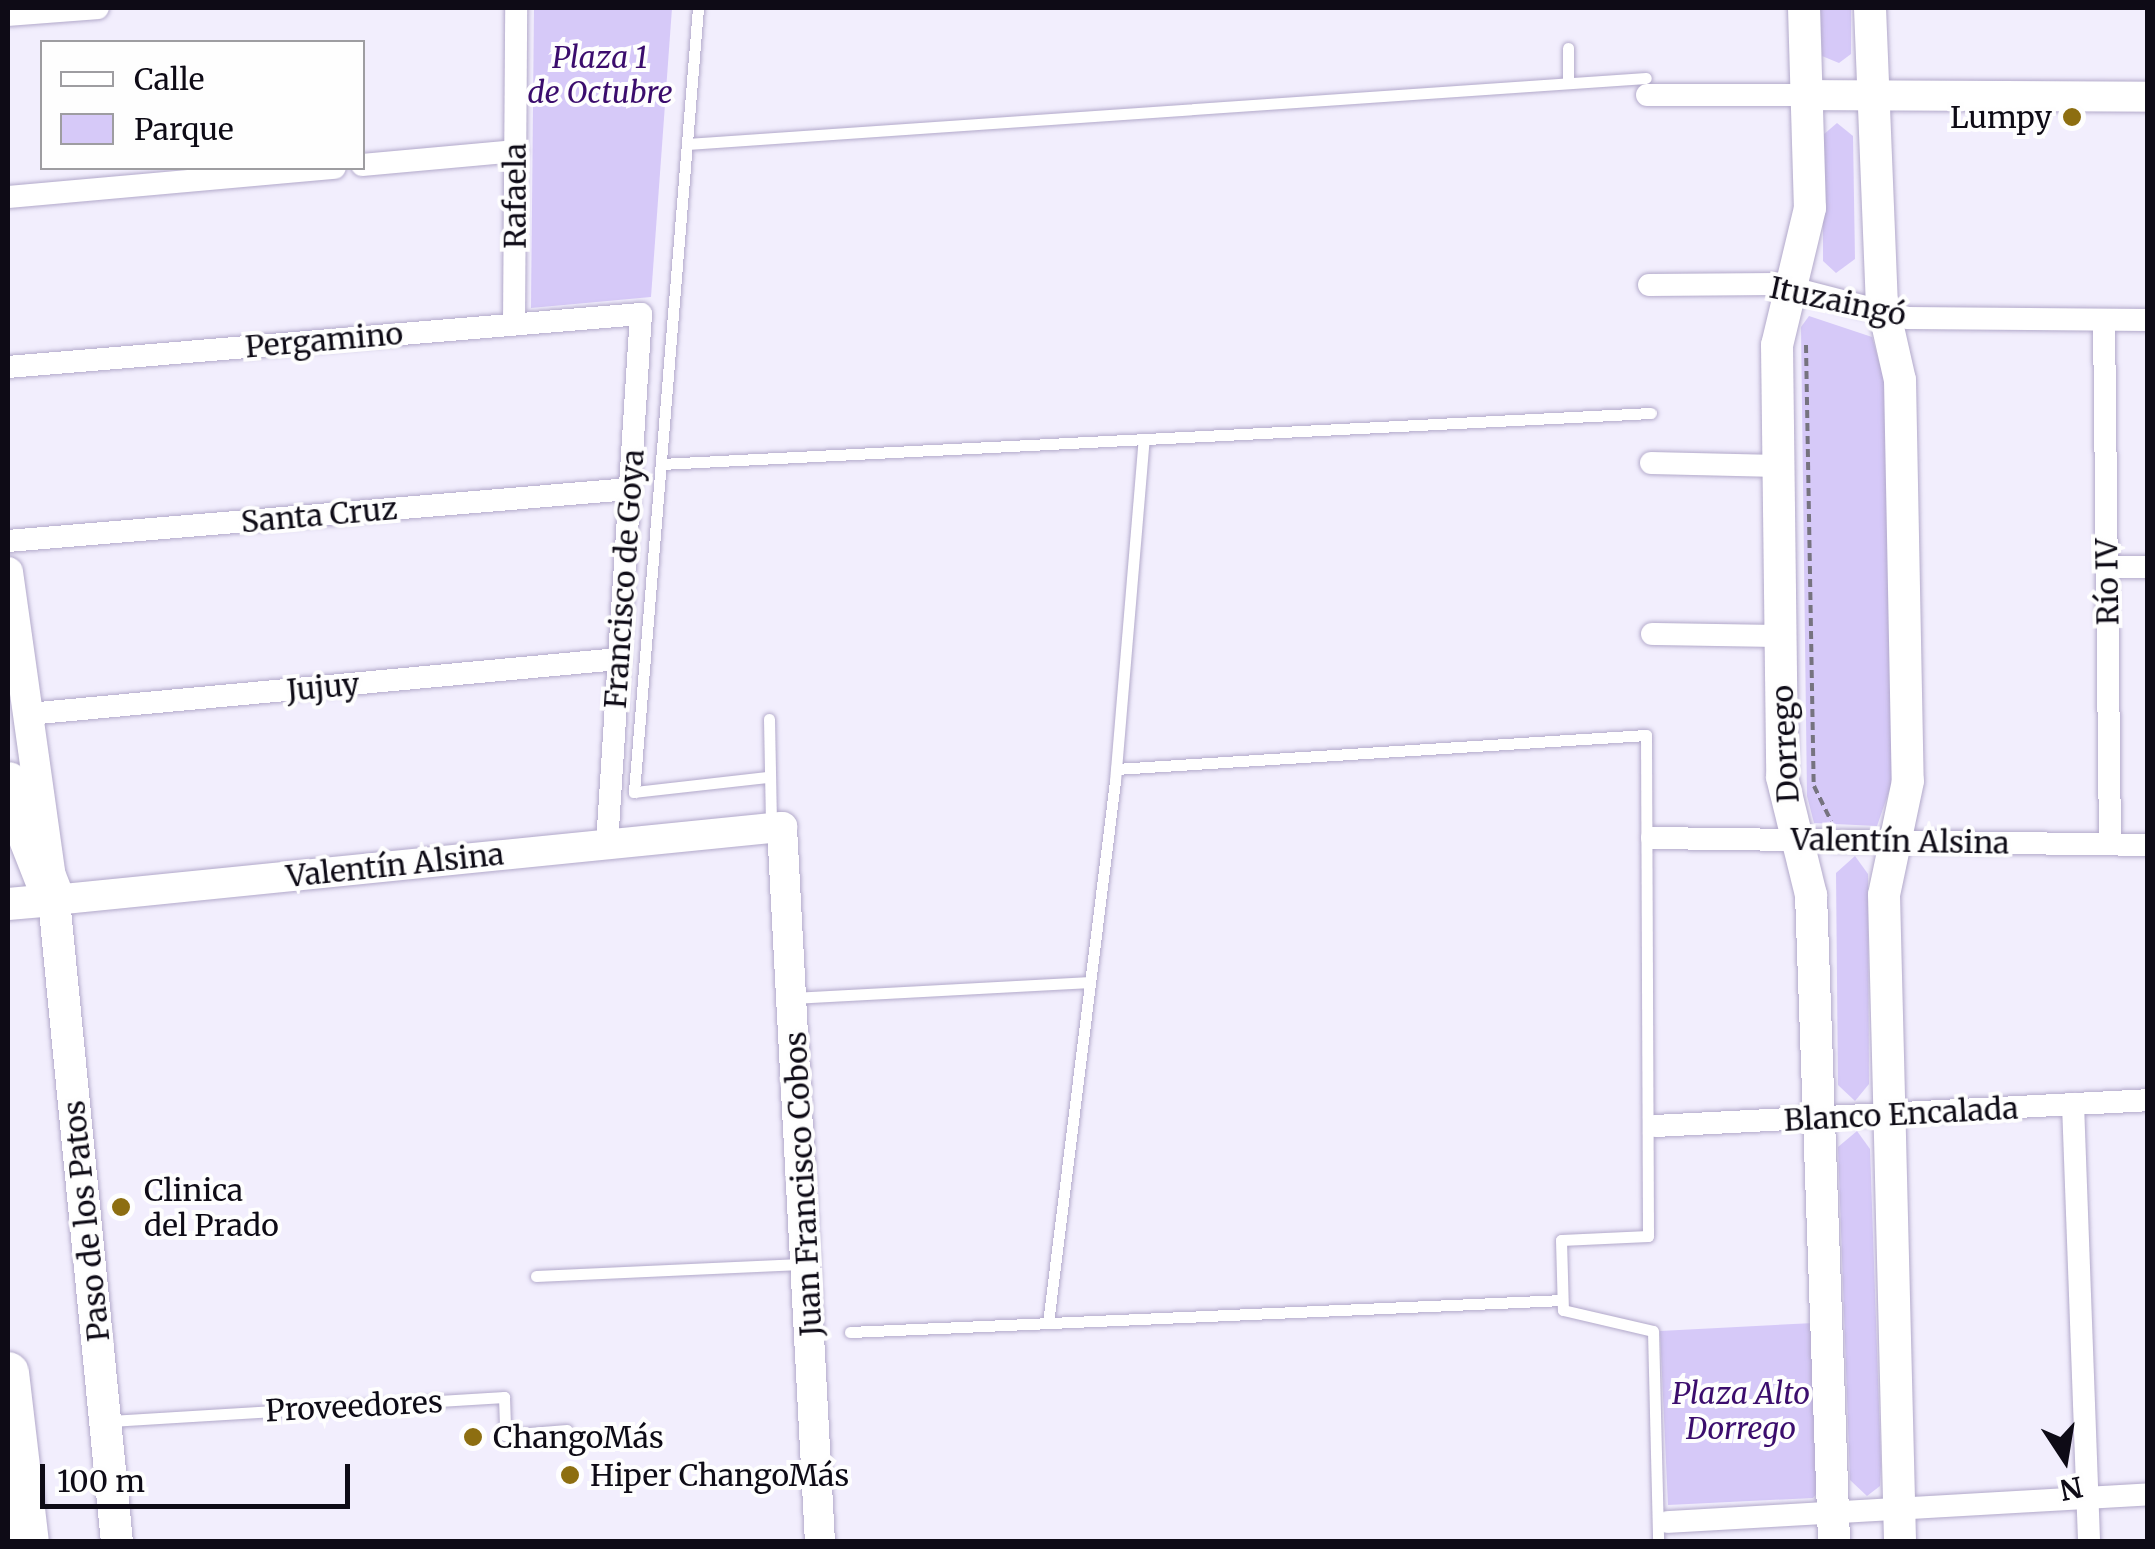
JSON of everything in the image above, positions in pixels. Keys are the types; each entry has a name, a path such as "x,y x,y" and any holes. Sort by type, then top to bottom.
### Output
{"highway":[{"path":"8,783 54,900"},
{"path":"8,1373 28,1542"}],"main road":[{"name":"Dorrego","path":"1804,8 1810,208 1777,345 1782,777 1811,894 1834,1527"},
{"path":"1870,8 1883,313 1900,380 1909,803 1884,895 1886,1114 1900,1525"},
{"name":"Valentín Alsina","path":"8,904 54,900"},
{"name":"Paso de los Patos","path":"54,900 117,1542"}],"street":[{"path":"8,15 98,8"},
{"name":"Rafaela","path":"514,324 516,8"},
{"path":"1646,86 1808,94 2148,97"},
{"path":"365,165 516,151"},
{"path":"8,197 313,170"},
{"name":"Ituzaingó","path":"1649,284 1793,287 1883,313 2148,320"},
{"name":"Pergamino","path":"8,366 642,314"},
{"name":"Francisco de Goya","path":"607,844 642,314"},
{"name":"Río IV","path":"2104,320 2110,844"},
{"path":"1651,462 1778,466"},
{"name":"Santa Cruz","path":"8,541 630,488"},
{"path":"2106,567 2148,567"},
{"path":"8,572 54,900"},
{"path":"1652,634 1780,636"},
{"name":"Jujuy","path":"28,714 619,659"},
{"name":"Valentín Alsina","path":"54,900 777,828"},
{"name":"Juan Francisco Cobos","path":"777,828 793,998 820,1542"},
{"name":"Valentín Alsina","path":"1652,838 2148,845"},
{"name":"Blanco Encalada","path":"1655,1126 2148,1100"},
{"path":"2073,1104 2089,1542"},
{"path":"1663,1532 1900,1525 2088,1497 2148,1494"}],"lane":[{"path":"698,8 634,792 768,777"},
{"path":"1568,48 1568,83"},
{"path":"687,144 1568,83 1646,86"},
{"path":"661,464 1651,413"},
{"path":"1048,1323 1116,769 1144,439"},
{"path":"769,719 768,777 777,828"},
{"path":"1116,769 1646,735 1648,1236 1561,1240 1562,1300 1563,1310 1652,1331 1663,1532"},
{"path":"793,998 1090,982"},
{"path":"536,1276 807,1264"},
{"path":"850,1332 1562,1300"},
{"name":"Proveedores","path":"106,1422 504,1398 505,1435 567,1430"}],"path":[{"path":"1806,338 1814,786 1835,840"}],"green space":[{"name":"Plaza 1 de Octubre","path":"534,8 672,8 651,297 531,308"},
{"path":"1820,8 1851,8 1851,54 1839,63 1822,56"},
{"path":"1837,123 1853,136 1855,259 1836,273 1823,261 1823,135"},
{"path":"1809,316 1872,337 1885,383 1894,777 1877,826 1814,823 1807,796 1801,327"},
{"path":"1855,856 1868,874 1869,1084 1855,1101 1838,1085 1836,873"},
{"path":"1857,1131 1870,1149 1881,1465 1880,1486 1867,1496 1850,1480 1838,1147"},
{"name":"Plaza Alto Dorrego","path":"1814,1323 1821,1489 1813,1498 1668,1505 1660,1331"}],"place":[{"name":"Lumpy","path":"2072,117"},
{"name":"Clinica del Prado","path":"121,1207"},
{"name":"ChangoMás","path":"473,1437"},
{"name":"Hiper ChangoMás","path":"570,1475"}]}
